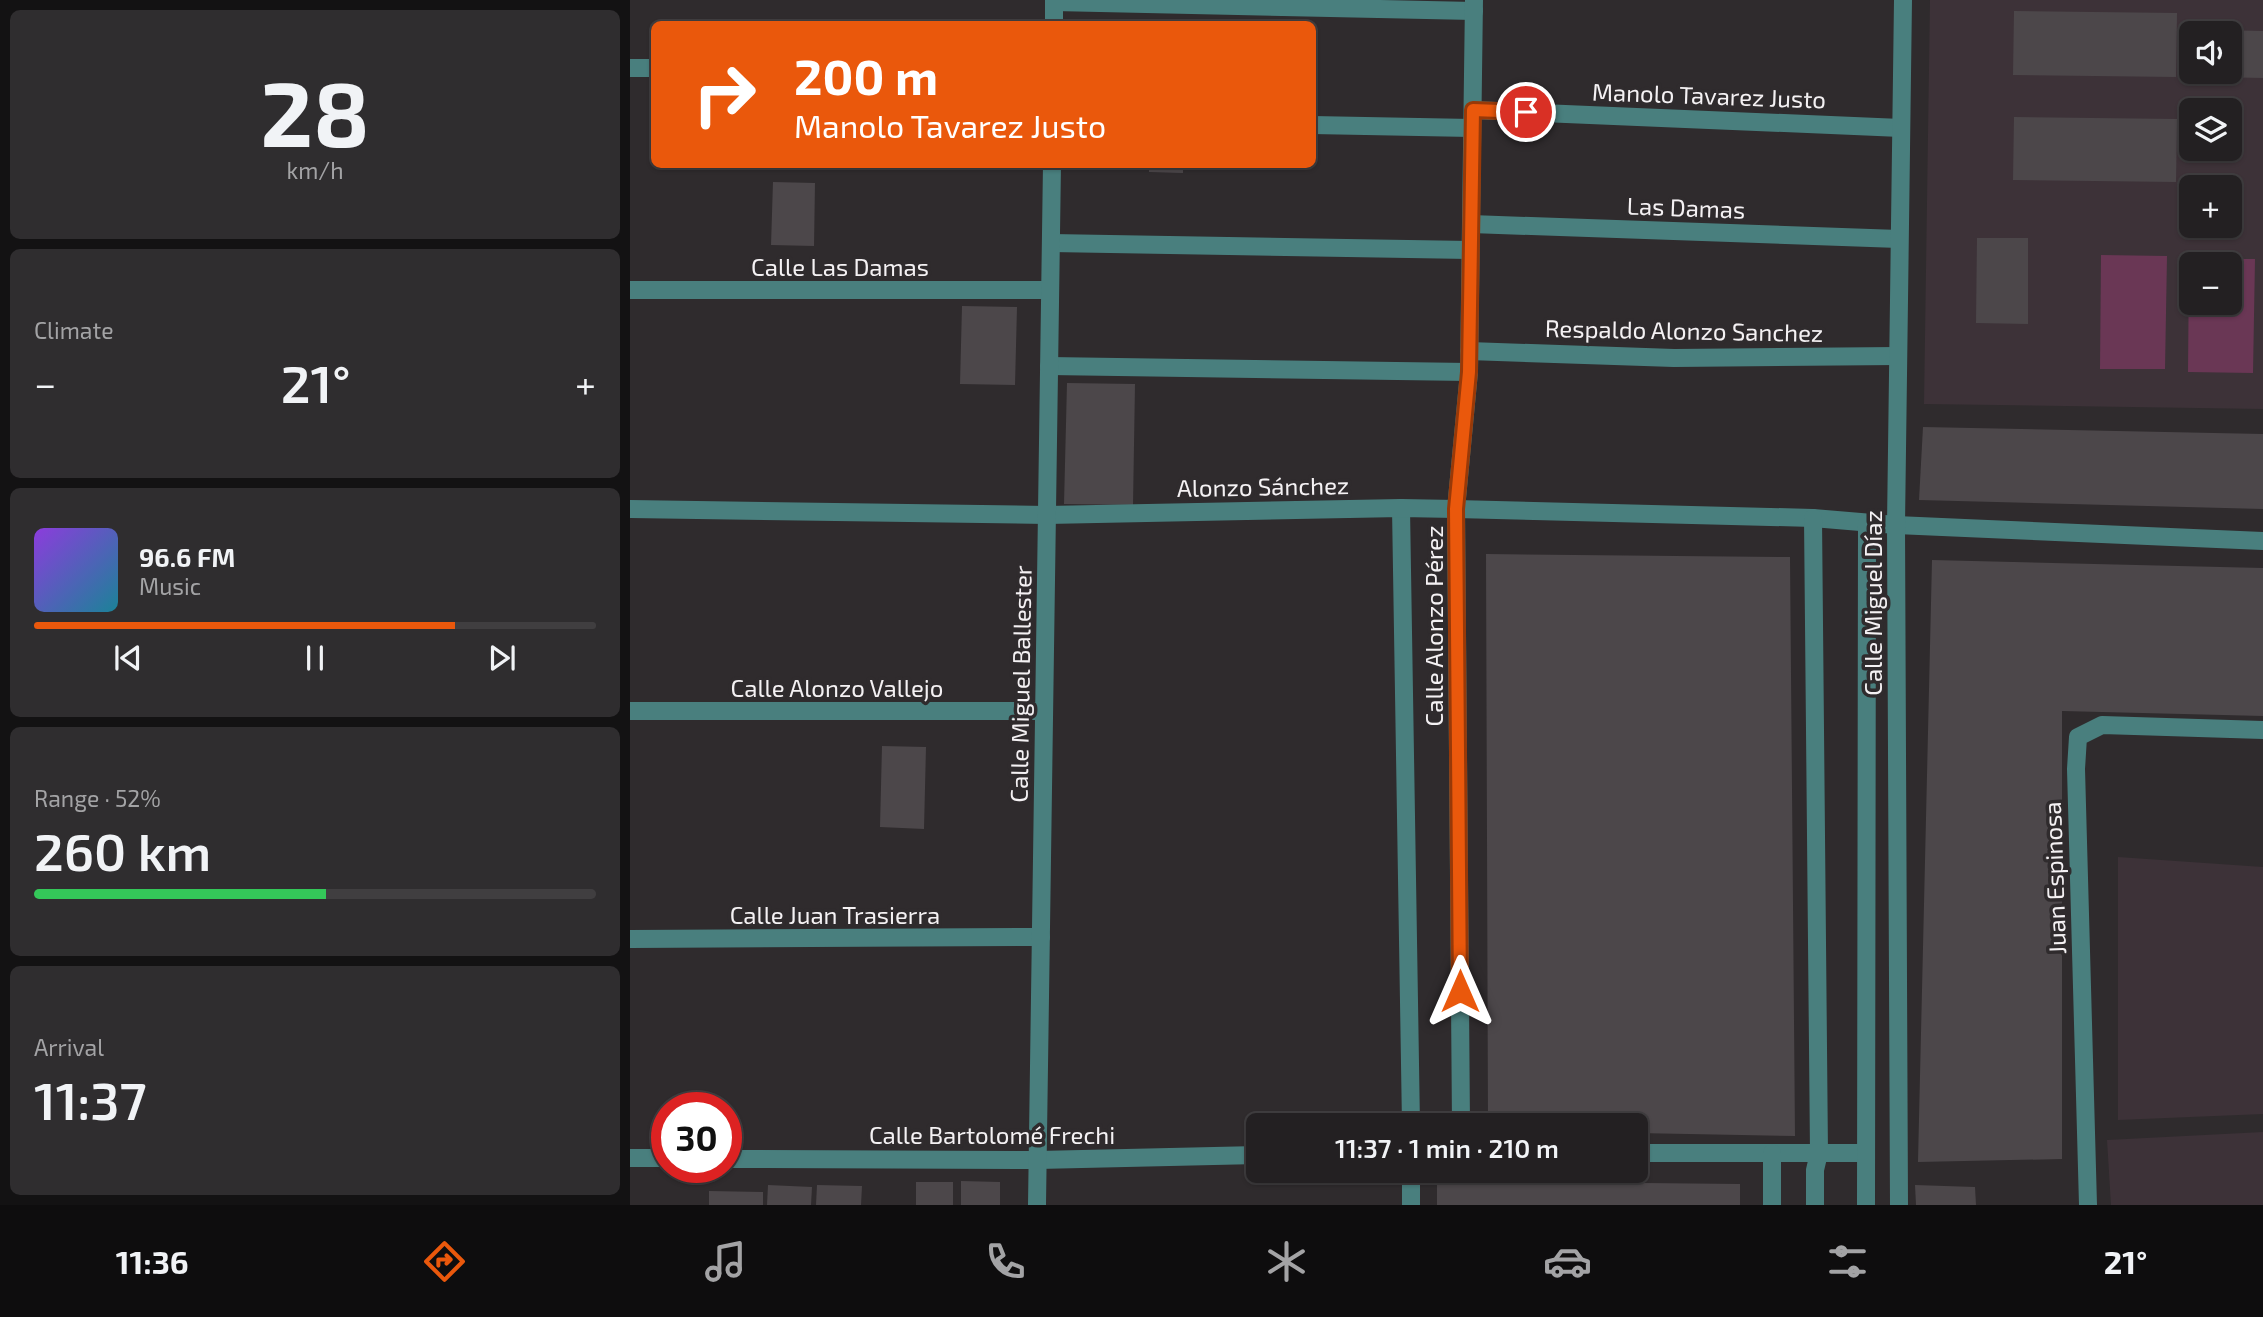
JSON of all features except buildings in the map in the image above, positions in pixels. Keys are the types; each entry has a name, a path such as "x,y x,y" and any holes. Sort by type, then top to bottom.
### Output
{"street":[{"name":"Calle Miguel Díaz","path":"1899,1205 1896,525 1903,0"},
{"path":"1054,21 1054,1 1474,5"},
{"name":"Calle Alonzo Pérez","path":"1461,1113 1456,509 1469,372 1474,5"},
{"path":"630,68 651,68"},
{"name":"Manolo Tavarez Justo","path":"1316,125 1473,119 1901,128"},
{"name":"Calle Miguel Ballester","path":"1037,1205 1052,168"},
{"name":"Las Damas","path":"1471,223 1899,239"},
{"path":"1051,243 1470,250"},
{"name":"Calle Las Damas","path":"630,290 1050,290"},
{"name":"Respaldo Alonzo Sanchez","path":"1469,351 1674,358 1898,356"},
{"path":"1049,366 1469,372"},
{"name":"Calle Alonzo Pérez","path":"1401,508 1411,1113"},
{"name":"Alonzo Sánchez","path":"630,509 1047,515 1456,509 1813,518 1896,525 2263,541"},
{"path":"1813,518 1819,1153 1815,1170 1815,1205"},
{"name":"Calle Miguel Díaz","path":"1866,1205 1867,523"},
{"name":"Calle Alonzo Vallejo","path":"630,711 1044,711"},
{"name":"Juan Espinosa","path":"2088,1205 2076,769 2078,737 2102,725 2263,730"},
{"name":"Calle Juan Trasierra","path":"630,939 1041,937"},
{"path":"1648,1153 1866,1153"},
{"path":"1772,1153 1772,1205"},
{"name":"Calle Bartolomé Frechi","path":"742,1159 1038,1160 1246,1155"},
{"path":"630,1158 651,1158"},
{"path":"1411,1183 1412,1205"}],"shaded area":[{"path":"1930,0 2263,0 2263,409 1924,404"},
{"path":"2101,255 2167,256 2165,369 2100,369"},
{"path":"2242,259 2255,259 2253,373 2188,372 2189,315 2242,315"},
{"path":"2118,857 2263,867 2263,1114 2118,1120"},
{"path":"2263,1132 2263,1205 2111,1205 2107,1140"}],"route":[{"path":"1460,991 1456,509 1469,372 1473,110 1526,112"}]}
